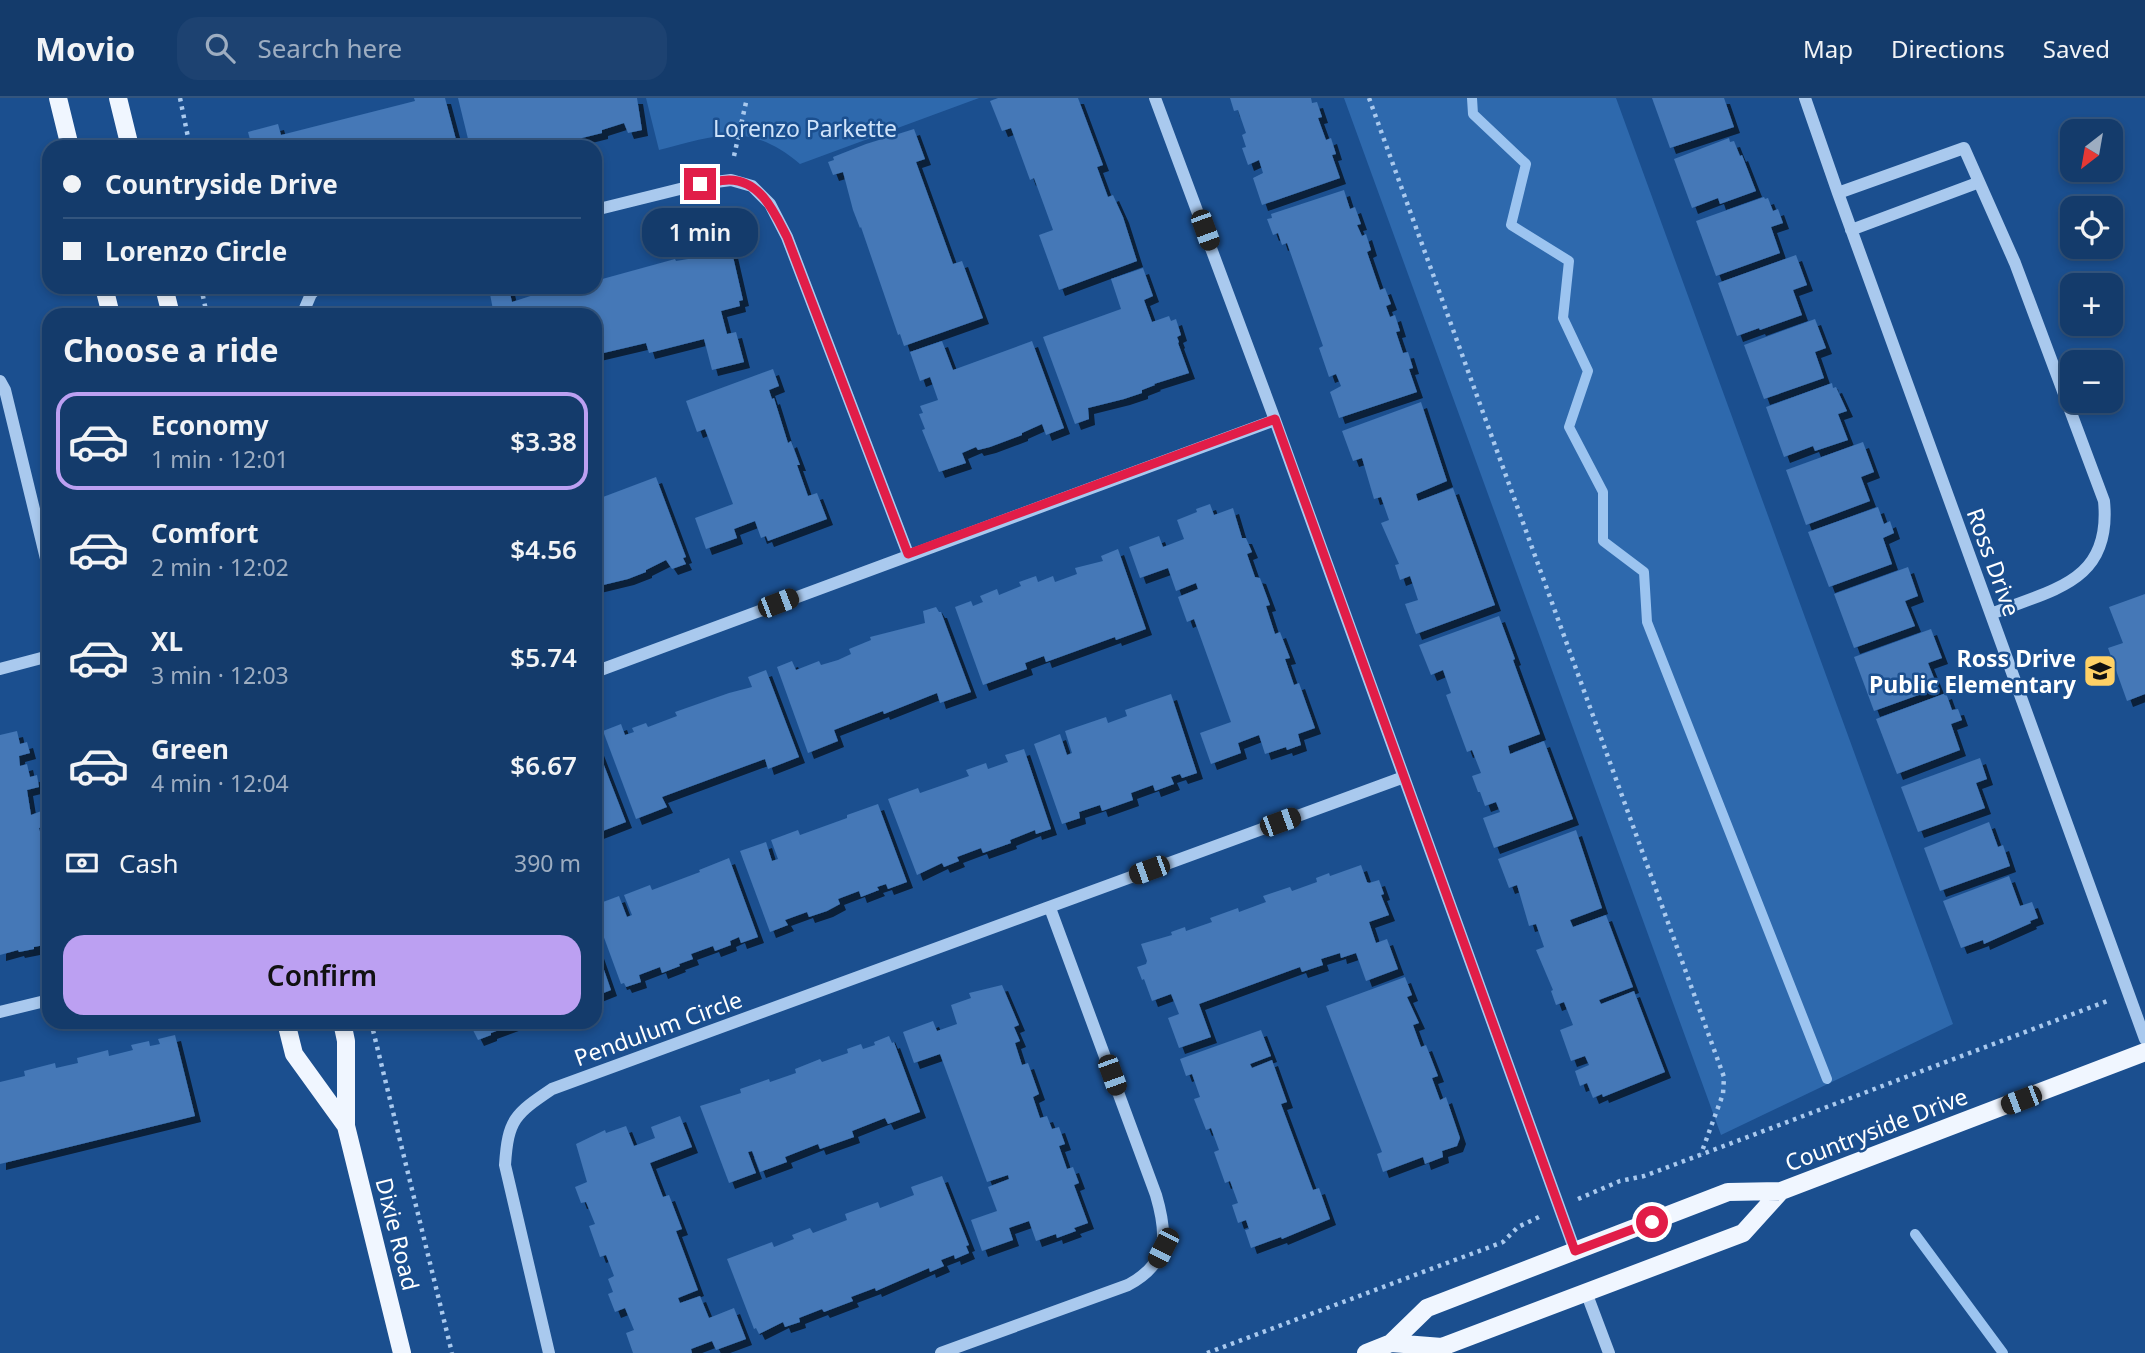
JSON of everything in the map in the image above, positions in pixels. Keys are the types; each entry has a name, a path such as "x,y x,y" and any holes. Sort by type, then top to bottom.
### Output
{"main road":[{"path":"58,98 68,140"},
{"path":"118,98 128,140"},
{"name":"Dixie Road","path":"288,1029 294,1054 346,1126"},
{"name":"Dixie Road","path":"343,1029 346,1041 346,1126 402,1353"},
{"name":"Countryside Drive","path":"1366,1353 1391,1343 1427,1308 1728,1192 1781,1191 2145,1052"},
{"name":"Countryside Drive","path":"1391,1343 1442,1347 1743,1233 1781,1191"}],"street":[{"path":"1156,98 1275,419 1575,1251"},
{"name":"Ross Drive","path":"1805,98 2145,1039"},
{"path":"1838,193 1964,148 2020,275 2104,501 2106,523 2102,544 2093,563 2078,579 1991,614"},
{"path":"602,208 700,184 732,180 752,187 770,204 792,250 908,554"},
{"path":"1851,230 1978,183"},
{"path":"0,382 5,390 42,542"},
{"path":"602,670 1275,419"},
{"path":"0,669 42,658"},
{"name":"Pendulum Circle","path":"550,1353 505,1165 507,1140 513,1121 524,1108 552,1089 1404,777"},
{"path":"941,1353 1128,1285 1144,1277 1163,1248 1164,1232 1156,1195 1050,908"},
{"path":"0,1012 42,1002"},
{"path":"1586,1292 1609,1353"}],"path":[{"path":"180,98 189,140"},
{"path":"734,156 747,98"},
{"path":"1369,98 1724,1077 1723,1094 1701,1154"},
{"path":"1605,1187 1644,1176 2092,1008"},
{"path":"373,1029 452,1353"},
{"path":"1207,1353 1503,1242 1518,1227 1529,1221"}],"green space":[{"name":"Lorenzo Parkette","path":"646,98 979,98 800,164 782,150 765,142 732,135 716,136 659,150"},
{"path":"1344,98 1616,98 1953,1024 1721,1135"}],"building":[{"path":"414,98 445,98 456,140 250,140 248,132 278,124 281,135 415,101"},
{"path":"458,98 637,98 642,130 628,133 624,123 602,130 602,133 574,140 468,140"},
{"path":"998,98 1078,98 1103,165 1097,167 1108,197 1113,195 1123,217 1137,261 1059,290 1039,235 1053,230 1034,178 1030,180 1011,128 1002,131 990,101"},
{"path":"1230,98 1311,98 1312,103 1317,102 1322,117 1318,118 1326,140 1331,138 1336,154 1332,155 1340,178 1262,205 1253,178 1263,173 1259,160 1248,165 1242,148 1246,147 1242,135 1246,133 1238,110 1234,111"},
{"path":"1652,98 1724,98 1734,127 1670,148"},
{"path":"914,129 925,159 916,162 953,264 962,261 983,318 904,346 853,210 843,172 833,175 828,162 834,160 833,157 866,144"},
{"path":"1729,138 1730,142 1734,141 1740,156 1742,155 1756,191 1720,204 1718,198 1692,208 1674,159"},
{"path":"1344,190 1350,209 1355,207 1361,224 1357,225 1362,236 1366,234 1371,250 1367,252 1380,290 1385,288 1391,304 1386,306 1390,317 1395,315 1400,331 1396,332 1403,353 1408,352 1413,368 1409,369 1417,392 1339,418 1330,392 1341,386 1336,374 1329,377 1319,348 1323,346 1287,243 1282,245 1278,233 1273,235 1267,219 1272,218 1271,214"},
{"path":"1764,197 1768,198 1773,211 1778,209 1783,223 1771,227 1780,253 1716,276 1696,221"},
{"path":"729,239 743,300 739,301 740,306 721,311 727,334 736,332 744,362 712,370 704,339 649,353 646,343 602,353 602,308 493,308 490,294 510,294 512,302 537,294 602,294 602,279 675,259 676,261 704,255 701,246"},
{"path":"1796,255 1807,285 1793,290 1802,315 1737,336 1718,283"},
{"path":"1143,268 1153,296 1144,300 1152,322 1169,316 1171,321 1176,319 1181,335 1177,337 1178,343 1189,373 1154,384 1142,390 1142,393 1088,408 1089,419 1075,424 1043,337 1121,309 1111,279"},
{"path":"1815,319 1826,348 1815,352 1824,378 1764,399 1744,345"},
{"path":"942,341 953,370 1032,341 1064,428 1046,435 1042,424 990,447 978,450 976,447 962,453 966,463 939,472 922,430 925,429 919,414 923,413 920,406 938,400 930,377 920,381 910,352"},
{"path":"773,369 779,386 769,390 772,399 774,398 788,443 791,441 800,465 797,465 808,496 817,493 827,519 768,541 766,536 761,538 755,521 734,529 737,538 706,549 695,518 733,504 705,429 697,432 686,401"},
{"path":"1832,383 1847,411 1838,414 1848,440 1815,451 1813,446 1784,457 1766,407"},
{"path":"1421,402 1447,481 1416,494 1418,501 1453,488 1495,605 1416,634 1405,604 1418,600 1410,576 1400,580 1395,565 1399,564 1381,523 1389,520 1381,497 1374,499 1362,458 1353,461 1342,431"},
{"path":"1863,442 1874,472 1861,477 1870,501 1806,525 1786,470"},
{"path":"656,477 686,557 683,558 686,564 672,569 666,560 646,572 602,585 602,497"},
{"path":"1210,504 1214,515 1233,508 1242,538 1246,538 1252,552 1247,554 1255,577 1260,578 1270,605 1266,606 1275,634 1280,632 1290,658 1285,659 1294,685 1299,683 1315,728 1298,734 1301,745 1265,754 1259,735 1238,743 1241,753 1211,764 1200,733 1231,722 1194,619 1187,622 1178,597 1198,589 1196,583 1176,591 1168,568 1140,578 1129,547 1159,536 1163,547 1184,539 1177,520"},
{"path":"1878,507 1884,524 1890,521 1894,533 1883,538 1892,564 1829,587 1808,532"},
{"path":"1118,549 1146,629 1116,640 1115,637 1046,662 1044,656 1025,663 1027,669 983,685 955,607 971,601 973,606 983,602 980,596 997,589 999,595 1021,586 1019,582 1036,576 1038,582 1053,576 1055,582 1077,574 1075,568 1103,561 1101,556"},
{"path":"1908,567 1918,596 1905,601 1915,626 1854,648 1834,594"},
{"path":"2145,594 2145,694 2127,701 2108,648 2123,643 2109,607"},
{"path":"936,607 941,612 971,692 940,703 937,693 884,714 883,711 834,730 838,741 808,753 777,667 792,661 796,670 819,661 821,665 838,660 851,654 849,649 871,640 870,637 925,623 923,611"},
{"path":"1499,616 1540,734 1508,746 1510,754 1544,741 1573,819 1494,848 1483,818 1500,812 1496,802 1485,806 1478,792 1472,776 1481,773 1472,750 1467,752 1446,695 1451,693 1443,670 1431,675 1419,645"},
{"path":"1931,629 1942,658 1928,663 1938,688 1874,711 1854,657"},
{"path":"766,670 799,757 768,769 765,759 662,797 667,807 636,819 603,731 621,724 625,735 634,732 632,728 646,723 648,727 677,716 675,712 752,687 748,677"},
{"path":"1946,693 1952,710 1958,709 1962,720 1951,724 1960,750 1897,774 1876,719"},
{"path":"1171,694 1197,773 1182,778 1180,774 1171,777 1174,784 1155,791 1153,785 1131,793 1133,800 1102,811 1100,805 1079,812 1080,818 1062,824 1034,744 1060,734 1067,755 1072,753 1065,731 1106,717 1108,723 1127,716 1125,710"},
{"path":"17,731 20,744 27,742 30,753 19,756 20,766 27,764 30,777 37,775 39,787 27,790 31,815 42,811 42,827 39,828 42,839 42,945 0,955 0,735"},
{"path":"1024,749 1051,829 1036,834 1035,830 1010,840 1011,843 983,853 981,848 957,857 959,861 944,867 942,863 917,875 888,799 918,788 920,793 969,776 966,770 986,763 988,769 1008,762 1005,755"},
{"path":"1980,758 1987,779 1976,783 1985,808 1918,832 1901,787"},
{"path":"602,760 626,822 602,831"},
{"path":"878,804 907,882 888,889 886,884 861,897 859,891 838,899 840,904 827,911 809,917 807,912 785,920 788,925 770,932 740,851 766,842 772,861 778,859 771,840 798,830 800,835"},
{"path":"1989,822 1998,847 2003,845 2010,866 1940,891 1924,848"},
{"path":"1576,830 1602,908 1570,920 1573,927 1606,915 1633,987 1599,1000 1601,1004 1634,991 1665,1072 1603,1097 1602,1094 1593,1098 1587,1083 1580,1086 1575,1071 1589,1065 1585,1056 1571,1061 1560,1030 1573,1025 1564,1002 1556,1005 1551,991 1553,990 1536,950 1544,947 1536,924 1529,926 1517,885 1509,888 1498,859"},
{"path":"729,858 758,937 741,943 739,937 730,941 731,945 715,951 713,946 691,954 693,959 662,973 660,967 639,975 641,982 626,987 624,983 621,984 602,932 602,902 619,896 627,917 632,915 624,895 650,885 652,890 700,872 699,870"},
{"path":"1361,865 1367,882 1379,880 1384,894 1381,895 1389,915 1369,922 1376,943 1387,939 1398,969 1366,981 1356,953 1341,958 1340,953 1321,959 1323,965 1302,972 1300,967 1199,1004 1211,1037 1179,1048 1168,1018 1179,1014 1171,994 1152,1001 1137,967 1147,961 1141,944 1172,935 1171,932 1185,927 1186,931 1212,922 1210,918 1238,908 1239,912 1266,902 1263,896 1290,887 1292,891 1317,882 1316,878 1329,873 1330,876"},
{"path":"2009,876 2020,906 2032,902 2038,918 1984,944 1983,940 1961,948 1943,901"},
{"path":"602,964 611,990 602,994"},
{"path":"1405,977 1412,995 1407,997 1419,1023 1413,1025 1421,1047 1426,1045 1438,1076 1432,1078 1440,1100 1446,1097 1460,1138 1457,1146 1442,1151 1443,1157 1425,1164 1423,1157 1383,1172 1377,1154 1382,1152 1326,1006"},
{"path":"1002,985 1019,1025 1014,1027 1020,1041 1015,1043 1022,1065 1028,1063 1039,1094 1033,1097 1040,1118 1047,1116 1052,1129 1059,1127 1065,1144 1059,1146 1067,1169 1073,1167 1079,1183 1074,1185 1088,1223 1057,1238 1056,1234 1036,1241 1029,1221 1009,1228 1013,1240 982,1251 971,1220 997,1211 988,1187 1009,1179 1008,1175 987,1182 940,1054 914,1063 903,1032 933,1021 937,1031 957,1024 951,1005 971,998 969,993"},
{"path":"472,1029 502,1029 491,1033 478,1040"},
{"path":"1261,1030 1271,1056 1250,1064 1252,1068 1272,1060 1287,1102 1281,1104 1313,1190 1319,1188 1330,1219 1282,1239 1281,1237 1251,1248 1245,1230 1249,1229 1246,1220 1238,1223 1232,1205 1238,1203 1230,1181 1225,1183 1214,1152 1219,1150 1211,1128 1206,1130 1194,1099 1200,1097 1192,1074 1186,1076 1180,1059"},
{"path":"175,1035 195,1116 0,1164 0,1082 25,1076 24,1071 55,1063 56,1068 78,1063 77,1058 108,1050 109,1056 133,1050 131,1045 149,1041 150,1046 160,1044 158,1039"},
{"path":"889,1036 892,1043 894,1042 920,1112 888,1124 885,1118 852,1131 854,1137 820,1149 818,1144 785,1157 787,1162 760,1172 752,1151 748,1152 756,1173 729,1183 700,1106 741,1093 740,1089 769,1079 770,1082 796,1073 795,1069 820,1059 822,1062 848,1053 847,1049 861,1044 863,1049 875,1045 874,1042"},
{"path":"680,1116 692,1147 650,1163 663,1197 669,1195 682,1229 676,1231 698,1290 678,1298 680,1303 700,1296 709,1318 734,1308 746,1339 716,1350 712,1341 691,1349 692,1353 633,1353 626,1333 634,1330 625,1308 615,1312 608,1294 613,1292 608,1279 614,1276 606,1255 600,1257 589,1226 595,1224 586,1202 581,1203 575,1187 587,1182 576,1144 605,1130 606,1133 626,1126 634,1146 655,1138 651,1127"},
{"path":"942,1176 969,1245 966,1246 969,1253 955,1259 954,1255 941,1260 944,1266 930,1272 929,1268 876,1291 875,1288 851,1297 853,1301 799,1318 800,1322 785,1327 783,1322 759,1334 756,1328 754,1329 727,1259 772,1242 774,1247 794,1239 792,1235 810,1228 813,1233 847,1220 845,1214 878,1202 880,1208 914,1195 911,1187"}],"waterway":[{"path":"1472,98 1473,114 1526,164 1511,225 1569,261 1563,318 1588,371 1569,427 1603,492 1603,541 1644,572 1647,622 1827,1079"},
{"path":"1915,1234 2003,1353"}],"place":[{"name":"Ross Drive Public Elementary","path":"2100,671"}],"route":[{"path":"700,184 732,180 752,187 770,204 787,237 908,554 1231,438 1275,419 1575,1251 1652,1222"}]}
